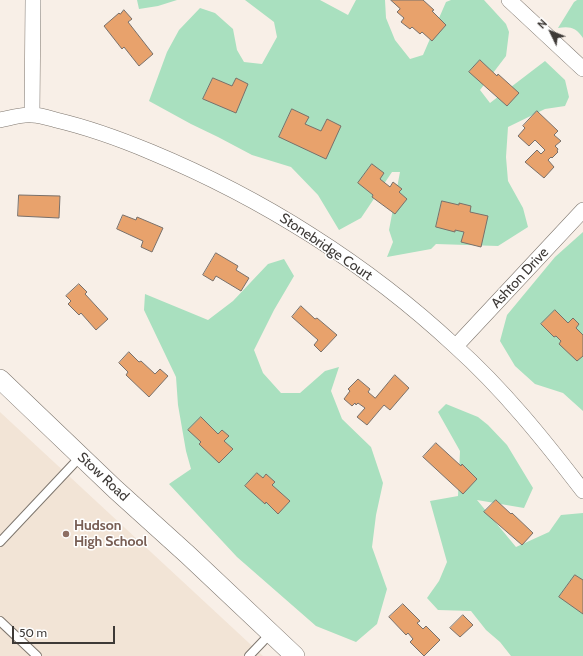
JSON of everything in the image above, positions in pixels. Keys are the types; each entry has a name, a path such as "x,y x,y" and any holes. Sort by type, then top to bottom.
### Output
{"street":[{"path":"32,115 33,0"},
{"path":"509,0 583,69"},
{"name":"Stonebridge Court","path":"0,120 32,115 83,126 132,144 187,167 245,196 284,218 333,249 420,315 456,346 493,384 529,425 583,491"},
{"name":"Ashton Drive","path":"456,346 583,210"},
{"name":"Stow Road","path":"0,379 295,656"}],"lane":[{"path":"0,542 81,456"},
{"path":"0,621 37,656"},
{"path":"249,656 270,634"}],"shaded area":[{"name":"Hudson High School","path":"0,412 263,656 0,656"}],"green space":[{"path":"137,0 177,0 158,6 139,9"},
{"path":"245,0 320,0 348,15 356,0 385,0 386,18 395,40 410,59 423,55 446,2 451,0 484,0 506,24 509,32 506,56 480,90 490,103 545,61 565,80 569,97 565,106 545,109 508,127 506,157 508,181 523,208 528,227 498,246 436,244 431,249 387,257 393,242 389,230 400,172 392,172 361,218 339,230 318,195 291,167 252,155 149,101 167,52 179,30 200,8 215,13 233,29 237,50 244,62 262,64 277,37 274,22"},
{"path":"577,0 583,0 583,38 575,29 566,27 558,28 574,2"},
{"path":"583,232 583,411 563,393 535,384 515,366 500,341 507,315 555,257"},
{"path":"284,259 294,276 274,310 254,350 263,373 281,393 300,393 325,371 339,367 331,391 342,419 371,447 383,483 376,515 372,547 387,589 377,624 356,642 316,626 237,557 169,484 191,469 186,451 178,405 176,377 144,310 145,294 208,320 233,301 268,264"},
{"path":"446,404 478,417 488,425 507,445 533,488 524,508 477,500 516,547 549,532 561,515 583,513 583,656 511,656 500,642 486,630 471,611 438,610 427,598 439,581 447,562 430,501 458,496 460,451 438,412"}],"building":[{"path":"391,0 423,0 434,10 432,11 446,25 432,41 422,32 420,34 412,27 410,29 401,22 404,18 397,12 400,9"},
{"path":"124,10 132,19 128,22 153,54 139,66 124,47 122,49 104,26"},
{"path":"480,60 497,76 498,74 519,93 507,106 469,72"},
{"path":"213,78 232,86 236,78 248,84 236,113 203,99"},
{"path":"292,109 309,117 305,124 321,131 327,119 341,126 326,159 279,137"},
{"path":"537,111 558,131 554,135 561,141 555,146 558,149 558,152 548,160 554,167 544,178 525,162 537,150 541,154 545,150 535,140 529,146 518,136 525,128 523,126"},
{"path":"372,164 384,173 380,179 390,187 393,182 402,189 399,192 407,199 395,214 372,197 373,195 358,183"},
{"path":"19,195 60,196 59,218 18,216"},
{"path":"442,201 471,206 470,212 488,216 481,247 461,242 464,232 455,230 455,232 436,227"},
{"path":"123,215 136,220 137,217 163,228 152,252 141,247 143,241 117,229"},
{"path":"216,253 238,266 236,270 249,278 241,291 216,276 213,281 203,275"},
{"path":"79,284 87,292 85,294 108,319 96,330 81,313 79,315 68,304 71,301 66,296"},
{"path":"301,306 315,319 317,318 337,335 321,352 314,345 318,340 292,317"},
{"path":"555,310 568,323 573,318 579,324 576,328 583,335 583,356 577,361 559,344 561,341 556,336 554,337 541,324"},
{"path":"129,352 155,374 160,369 168,376 149,397 126,375 128,372 119,363"},
{"path":"395,375 409,388 390,410 384,405 367,425 357,417 365,408 358,403 356,405 355,403 352,406 344,399 350,391 348,389 358,379 370,389 368,392 375,398"},
{"path":"201,417 218,434 222,430 229,436 224,441 233,449 219,463 199,444 201,442 188,430"},
{"path":"436,443 461,466 462,464 477,479 463,494 423,457"},
{"path":"257,473 263,478 266,474 275,482 272,485 290,501 278,514 266,502 265,504 245,486"},
{"path":"496,500 533,533 522,545 484,512"},
{"path":"575,575 583,580 583,614 559,597"},
{"path":"403,604 420,621 417,623 423,629 426,626 440,640 424,656 410,642 413,639 408,633 406,635 389,617"},
{"path":"463,615 473,625 460,637 450,628"}],"place":[{"name":"Hudson High School","path":"66,534"}]}
